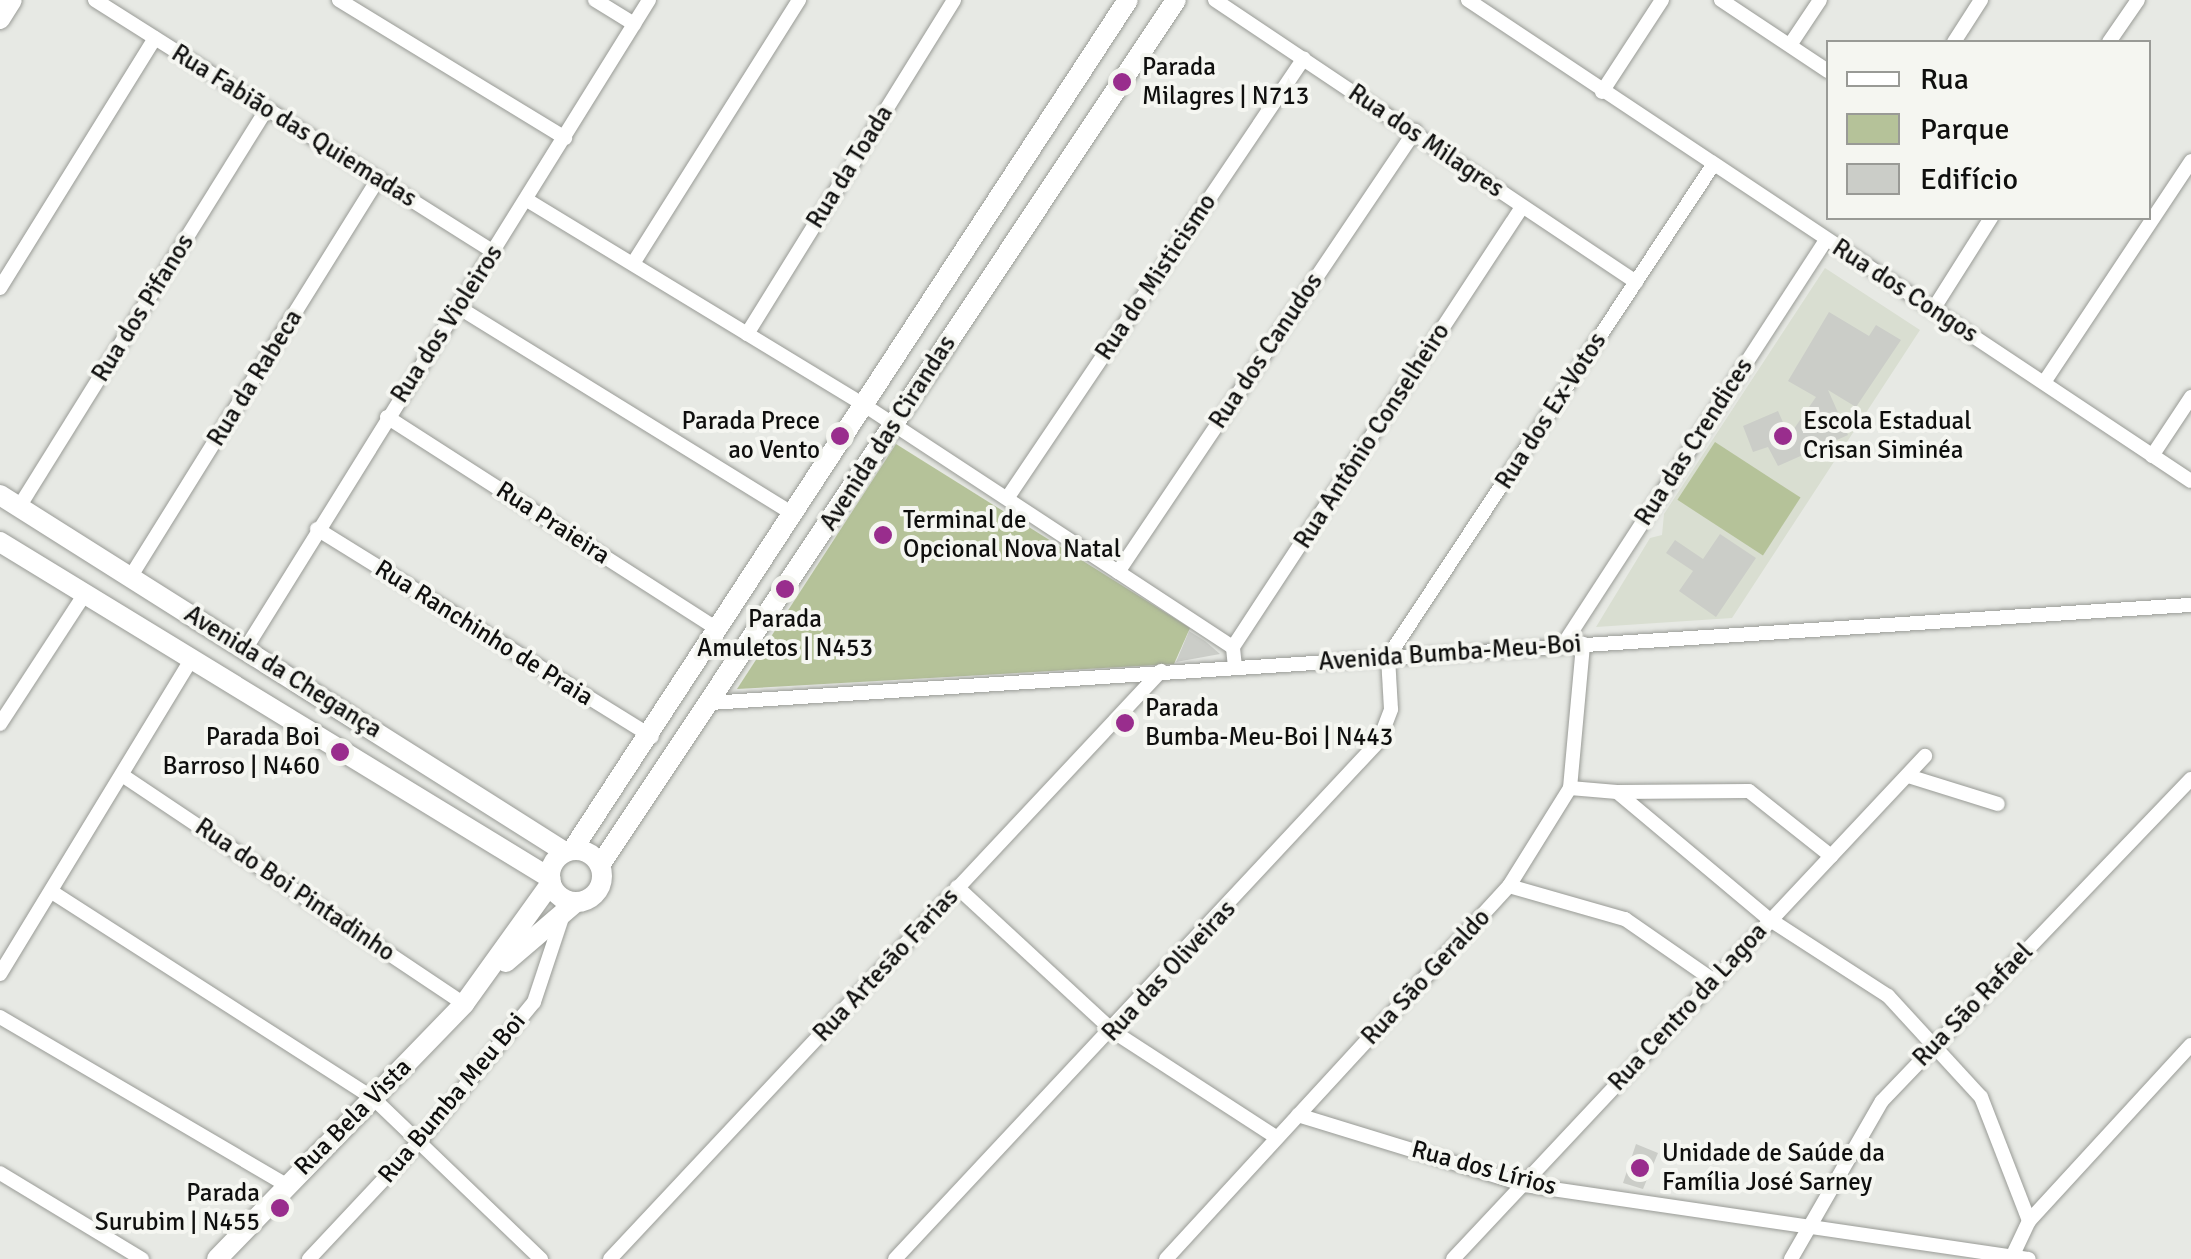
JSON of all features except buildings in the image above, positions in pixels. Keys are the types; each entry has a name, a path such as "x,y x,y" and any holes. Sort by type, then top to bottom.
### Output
{"street":[{"path":"0,19 12,0"},
{"name":"Rua Fabião das Quiemadas","path":"94,0 493,252"},
{"path":"338,0 565,138"},
{"path":"594,0 634,24"},
{"name":"Rua dos Violeiros","path":"246,648 316,528 527,200 649,0"},
{"path":"634,262 800,0"},
{"name":"Rua da Toada","path":"746,334 954,0"},
{"name":"Avenida das Cirandas","path":"550,880 652,737 861,403 1128,0"},
{"name":"Avenida das Cirandas","path":"569,910 598,891 600,866 1176,0"},
{"name":"Rua dos Milagres","path":"1216,0 1636,282"},
{"name":"Rua dos Congos","path":"1468,0 1826,240 2045,381 2191,482"},
{"path":"1491,16 1502,0"},
{"path":"1602,92 1662,0"},
{"path":"1720,0 1826,70"},
{"path":"1790,45 1820,0"},
{"path":"1955,40 1981,0"},
{"path":"2110,40 2138,0"},
{"path":"0,288 155,38"},
{"name":"Rua do Misticismo","path":"1008,497 1304,58"},
{"name":"Rua dos Pifanos","path":"19,507 267,109"},
{"name":"Rua dos Canudos","path":"1118,572 1415,131"},
{"path":"2045,381 2191,161"},
{"name":"Rua dos Ex-Votos","path":"1388,657 1713,165"},
{"name":"Rua da Rabeca","path":"131,576 378,180"},
{"path":"527,200 634,262 1008,497 1233,647 1236,667"},
{"name":"Rua Antônio Conselheiro","path":"1233,647 1522,207"},
{"path":"1934,308 1990,220"},
{"name":"Rua das Crendices","path":"1563,645 1826,240"},
{"path":"458,307 792,513"},
{"path":"2152,456 2191,396"},
{"name":"Rua Praieira","path":"387,417 719,630"},
{"name":"Avenida da Chegança","path":"0,495 569,851 600,866"},
{"name":"Rua Ranchinho de Praia","path":"316,528 652,737"},
{"name":"Avenida da Chegança","path":"0,542 550,880 569,910"},
{"path":"0,724 84,595"},
{"name":"Avenida Bumba-Meu-Boi","path":"710,703 2191,605"},
{"name":"Rua São Geraldo","path":"1166,1259 1509,886 1570,788 1583,644"},
{"path":"212,670 246,648"},
{"path":"240,688 246,648"},
{"name":"Rua das Oliveiras","path":"895,1259 1114,1032 1379,741 1392,709 1388,657"},
{"path":"0,974 125,777 192,658"},
{"name":"Rua Artesão Farias","path":"610,1259 1161,671"},
{"name":"Rua Centro da Lagoa","path":"1453,1259 1925,756"},
{"path":"1908,776 1998,804"},
{"name":"Rua do Boi Pintadinho","path":"125,777 464,1004"},
{"name":"Rua São Rafael","path":"1791,1259 1863,1127 1936,1042 2191,779"},
{"path":"1570,788 1616,792 1749,791 1830,856"},
{"path":"1616,792 1769,919 1888,996 1936,1042 1980,1097 2030,1221"},
{"path":"488,976 550,880"},
{"path":"1509,886 1626,918 1713,980"},
{"path":"957,888 1114,1032 1277,1138"},
{"path":"52,892 373,1098 541,1259"},
{"path":"488,976 569,910"},
{"name":"Rua Bumba Meu Boi","path":"309,1259 420,1142 534,1002 569,910"},
{"name":"Rua Bela Vista","path":"217,1259 488,976"},
{"path":"0,1018 286,1185"},
{"path":"2018,1257 2030,1221 2191,1045"},
{"name":"Rua dos Lírios","path":"1298,1115 1525,1185 1810,1223 2018,1257"},
{"path":"0,1173 142,1259"}],"shaded area":[{"name":"Escola Estadual Crisan Siminéa","path":"1825,268 1920,330 1732,618 1596,627 1650,538 1662,535 1664,514"}],"green space":[{"path":"1715,442 1801,498 1763,555 1677,500"},
{"path":"896,444 1190,628 1174,664 737,689"}],"place":[{"name":"Parada Milagres | N713","path":"1122,82"},
{"name":"Parada Prece ao Vento","path":"840,436"},
{"name":"Escola Estadual Crisan Siminéa","path":"1783,436"},
{"name":"Terminal de Opcional Nova Natal","path":"883,535"},
{"name":"Parada Amuletos | N453","path":"785,589"},
{"name":"Parada Bumba-Meu-Boi | N443","path":"1125,723"},
{"name":"Parada Boi Barroso | N460","path":"340,752"},
{"name":"Unidade de Saúde da Família José Sarney","path":"1640,1168"},
{"name":"Parada Surubim | N455","path":"280,1208"}]}
